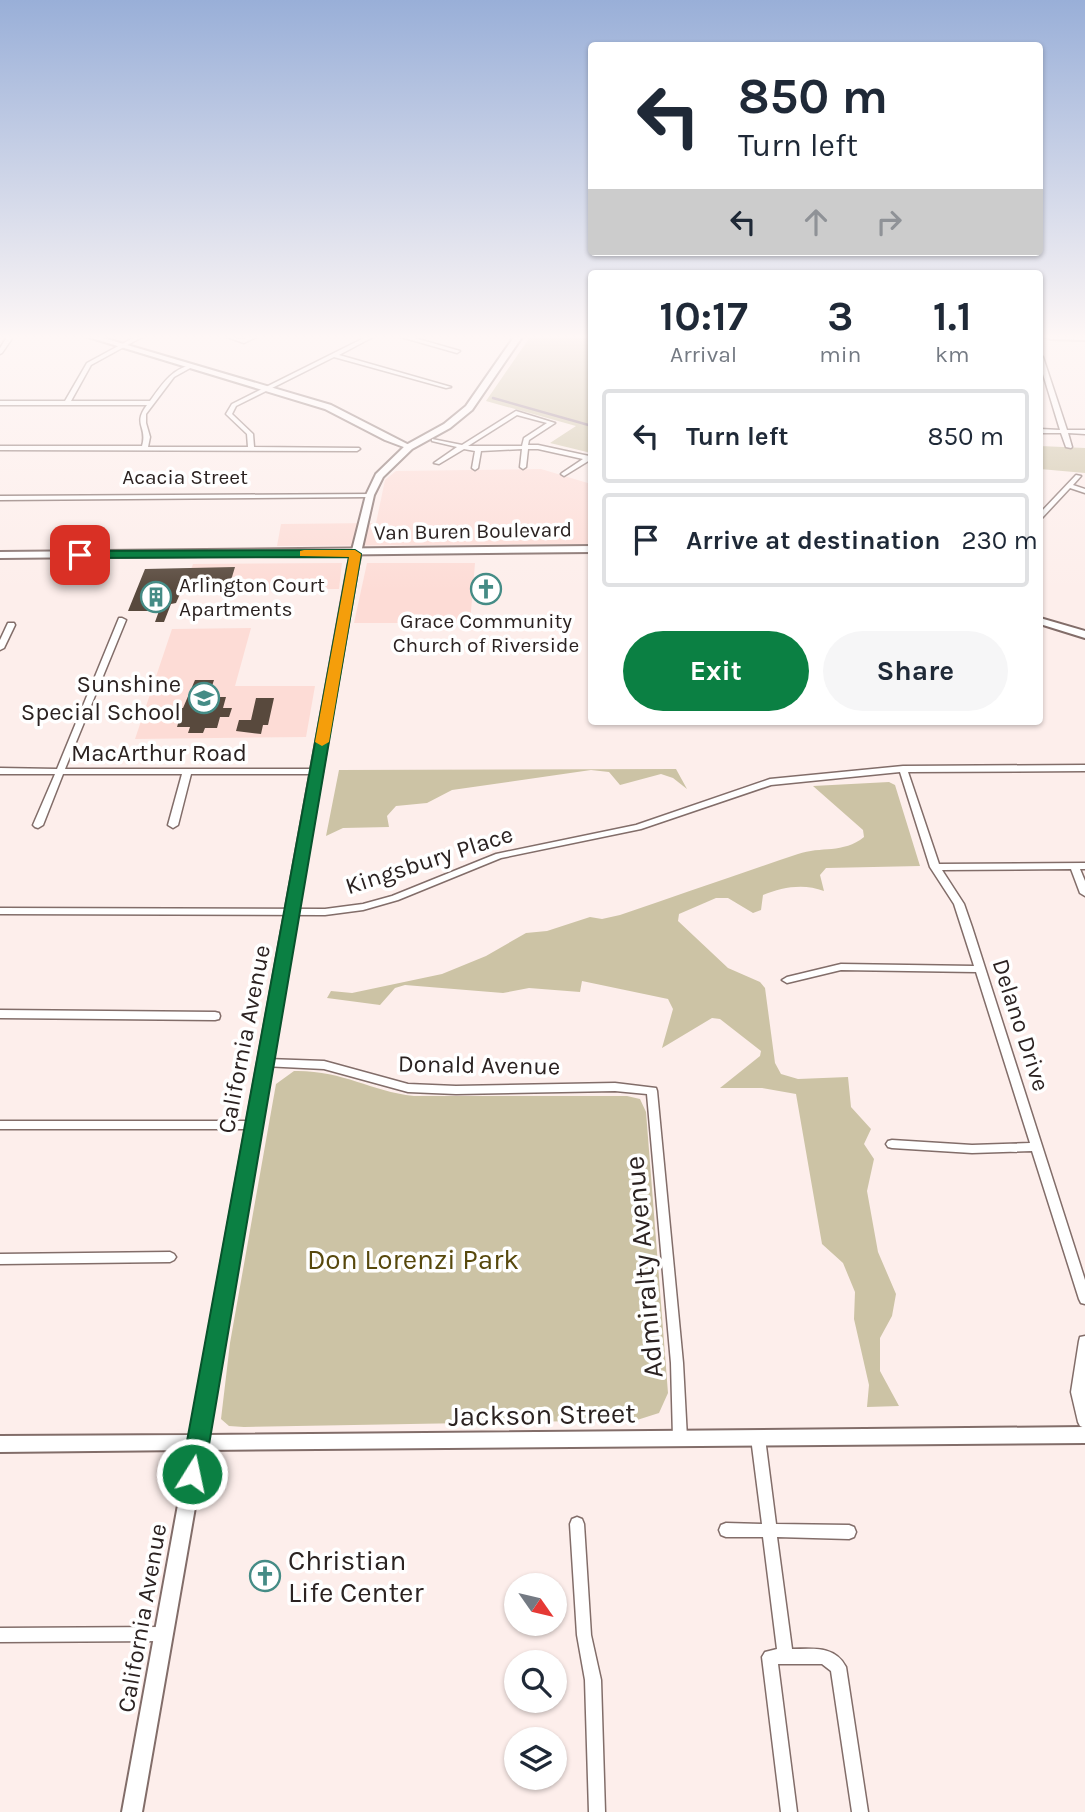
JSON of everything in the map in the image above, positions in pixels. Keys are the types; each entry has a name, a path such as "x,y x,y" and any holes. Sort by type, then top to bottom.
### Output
{"main road":[{"path":"359,422 378,435 409,447"},
{"name":"California Avenue","path":"132,1812 253,1125 267,1063 355,554 370,495 384,468 409,447 452,422"},
{"name":"Van Buren Boulevard","path":"355,554 377,549 588,549"},
{"name":"Van Buren Boulevard","path":"0,555 355,554 375,558 588,558"},
{"path":"1043,613 1085,626"},
{"path":"1043,622 1085,635"},
{"name":"Jackson Street","path":"0,1444 1085,1435"}],"street":[{"path":"143,422 148,432 145,447"},
{"path":"237,422 250,434 251,447"},
{"path":"437,463 502,422"},
{"path":"523,467 526,439 552,423 547,422"},
{"path":"1061,422 1069,447"},
{"path":"1043,430 1085,432"},
{"path":"434,440 478,449 553,449 588,458"},
{"path":"0,448 251,447 357,450"},
{"path":"475,468 478,449"},
{"path":"564,474 588,459"},
{"path":"1043,514 1078,476"},
{"path":"1069,486 1085,491"},
{"name":"Acacia Street","path":"0,498 370,495"},
{"path":"38,825 122,620"},
{"path":"0,648 11,625"},
{"name":"Kingsbury Place","path":"0,911 293,912 363,907 395,898 499,856 638,827 770,782 903,769 1085,768"},
{"name":"Delano Drive","path":"903,769 935,867 958,904 1085,1299"},
{"name":"MacArthur Road","path":"0,771 317,772"},
{"path":"173,825 187,772"},
{"path":"935,867 1080,866 1085,892"},
{"path":"787,980 841,967 979,969"},
{"path":"0,1014 215,1016"},
{"name":"Donald Avenue","path":"267,1063 324,1065 408,1088 456,1090 615,1087 652,1091"},
{"name":"Admiralty Avenue","path":"652,1091 677,1363 680,1438"},
{"path":"0,1125 253,1125"},
{"path":"892,1144 972,1149 1036,1147"},
{"path":"0,1259 170,1256"},
{"path":"1085,1341 1078,1392 1085,1422"},
{"path":"758,1438 785,1657"},
{"path":"578,1524 584,1635 593,1693 597,1812"},
{"path":"726,1530 849,1532"},
{"path":"0,1634 164,1634"},
{"path":"789,1812 770,1657 825,1656 838,1667 860,1812"}],"shaded area":[{"path":"541,469 588,483 588,544 277,546 281,524 376,523 385,480 396,471"},
{"path":"342,563 339,589 184,590 193,564"},
{"path":"367,563 475,563 470,623 354,623"},
{"path":"251,628 235,686 315,686 306,737 135,739 172,629"}],"green space":[{"path":"560,422 588,422 588,452 550,443 576,426"},
{"path":"1043,446 1085,448 1085,473 1043,469"},
{"path":"676,769 687,789 673,778 661,774 620,785 609,772 591,770 452,790 427,803 396,806 387,816 389,827 343,828 326,836 339,770"},
{"path":"889,782 895,785 920,866 826,868 820,875 824,891 801,887 778,890 763,895 761,910 753,913 728,898 716,898 679,914 678,921 728,968 760,982 765,988 775,1063 781,1074 798,1079 848,1077 851,1107 871,1129 864,1144 874,1159 867,1191 878,1252 896,1294 892,1316 880,1338 880,1371 899,1406 867,1407 869,1385 854,1319 855,1292 843,1263 822,1244 796,1094 762,1088 720,1088 760,1056 761,1051 720,1019 712,1018 662,1048 673,1009 668,999 582,981 580,992 529,988 503,993 405,985 395,988 380,1005 327,998 331,991 352,993 442,974 486,956 526,933 547,931 590,917 602,919 620,915 798,854 848,846 864,837 863,830 813,786"},
{"name":"Don Lorenzi Park","path":"294,1071 342,1077 383,1090 414,1096 627,1096 640,1099 646,1112 668,1393 659,1413 637,1420 244,1427 229,1426 221,1419 230,1343 276,1084"}],"building":[{"path":"235,567 229,587 183,587 176,603 171,604 164,622 155,622 159,611 128,611 145,569"},
{"path":"195,680 214,680 210,692 215,692 213,697 226,697 223,708 232,708 229,717 220,717 217,728 205,728 203,733 188,733 190,727 177,727 180,717 173,717 176,708 183,708"},
{"path":"256,698 274,698 268,725 263,725 261,734 236,731 239,720 251,720"}],"waterway":[{"path":"576,422 588,425"}],"slow traffic":[{"path":"304,554 355,554 322,742"}],"place":[{"name":"Grace Community Church of Riverside","path":"486,589"},
{"name":"Arlington Court Apartments","path":"156,597"},
{"name":"Sunshine Special School","path":"204,698"},
{"name":"Christian Life Center","path":"265,1576"}],"route":[{"path":"80,555 355,554 267,1063 253,1125 192,1474"}]}
